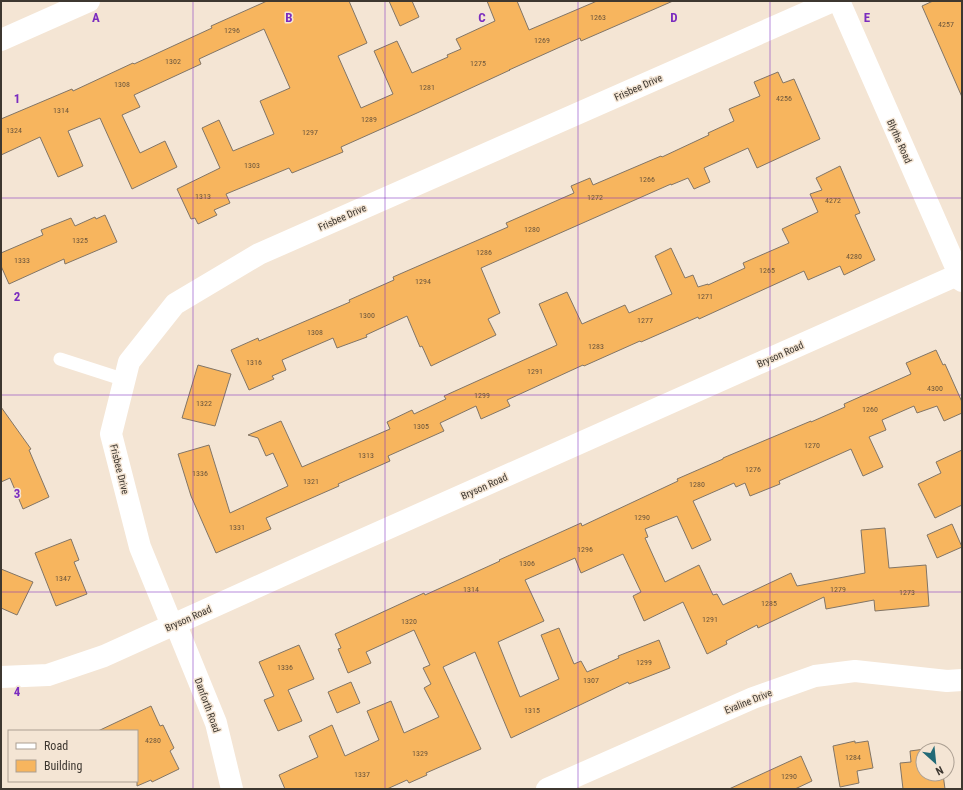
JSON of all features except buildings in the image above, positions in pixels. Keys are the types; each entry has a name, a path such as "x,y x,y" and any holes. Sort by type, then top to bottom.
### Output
{"street":[{"path":"1,40 89,1"},
{"name":"Frisbee Drive","path":"174,624 169,618 140,547 112,434 129,362 176,304 259,254 833,1"},
{"name":"Blythe Road","path":"839,1 961,276"},
{"name":"Bryson Road","path":"1,677 48,675 104,656 961,276"},
{"name":"Danforth Road","path":"174,624 178,630 216,723 232,789"},
{"name":"Evaline Drive","path":"547,789 753,698 815,676 855,671 947,681 962,680"}],"lane":[{"path":"60,359 125,380"}]}
